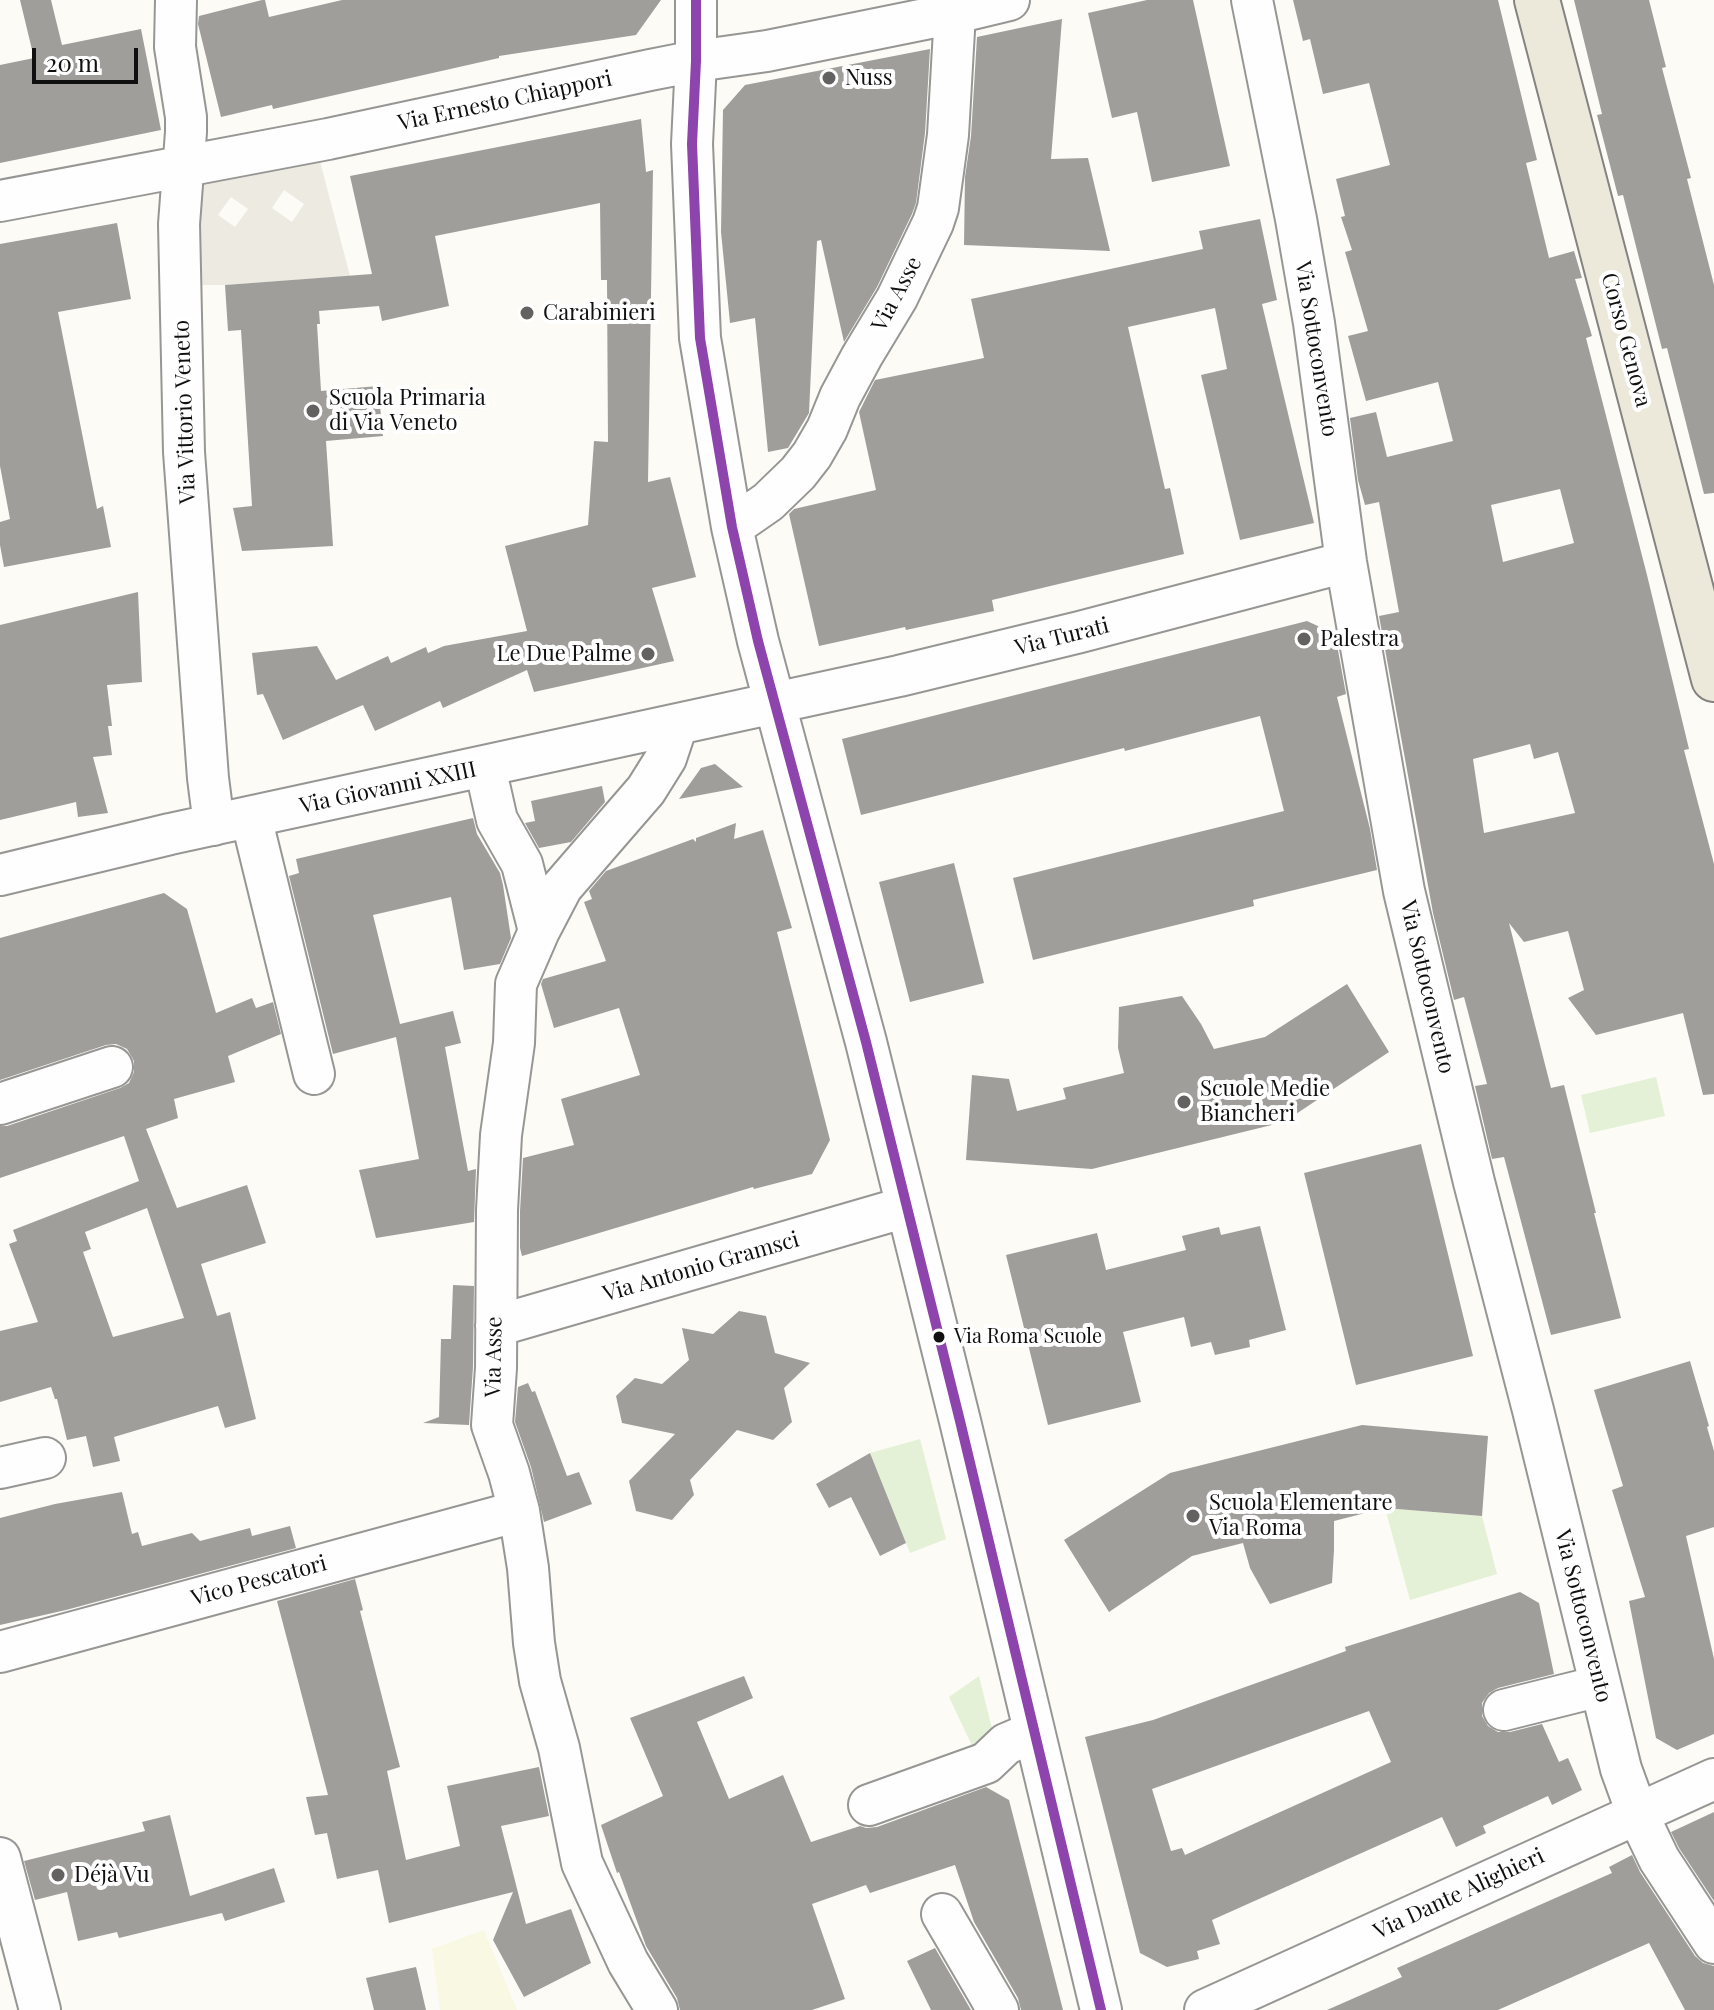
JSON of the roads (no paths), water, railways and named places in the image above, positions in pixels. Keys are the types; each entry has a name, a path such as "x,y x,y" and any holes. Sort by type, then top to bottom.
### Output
{"main road":[{"name":"Corso Genova","path":"1537,0 1714,679"}],"street":[{"name":"Via Vittorio Veneto","path":"176,0 175,47 186,117 179,224 184,452 208,778 232,821 314,1074"},
{"path":"696,0 692,144 700,338 732,527 758,641 863,1033 963,1434 1101,2010"},
{"name":"Via Ernesto Chiappori","path":"0,201 328,139 696,61 767,51 940,10 1009,0"},
{"name":"Via Sottoconvento","path":"1252,0 1314,323 1346,562 1404,891 1621,1769 1659,1859 1714,1943"},
{"name":"Via Asse","path":"732,527 768,502 812,455 862,356 897,298 933,223 938,208 948,135 940,10"},
{"name":"Via Turati","path":"776,704 1020,648 1346,562"},
{"name":"Via Giovanni XXIII","path":"0,875 232,821 776,704"},
{"name":"Via Asse","path":"657,2010 628,1962 582,1863 559,1748 540,1681 519,1511 492,1425 501,1135 514,1043 516,984 562,887 646,790 666,758 677,725"},
{"path":"485,767 497,820 522,864 539,931"},
{"path":"0,1104 112,1067"},
{"name":"Via Antonio Gramsci","path":"496,1326 906,1207"},
{"path":"0,1468 45,1458"},
{"name":"Vico Pescatori","path":"0,1652 519,1511"},
{"path":"1504,1710 1600,1686"},
{"path":"869,1805 986,1763 1006,1744 1034,1732"},
{"name":"Via Dante Alighieri","path":"1205,2010 1714,1779"},
{"path":"0,1858 40,2010"},
{"path":"942,1914 998,2010"}],"place":[{"name":"Nuss","path":"829,78"},
{"name":"Carabinieri","path":"527,313"},
{"name":"Scuola Primaria di Via Veneto","path":"313,411"},
{"name":"Palestra","path":"1304,639"},
{"name":"Le Due Palme","path":"648,654"},
{"name":"Scuole Medie Biancheri","path":"1184,1102"},
{"name":"Via Roma Scuole","path":"939,1337"},
{"name":"Scuola Elementare Via Roma","path":"1193,1516"},
{"name":"Déjà Vu","path":"58,1875"}]}
